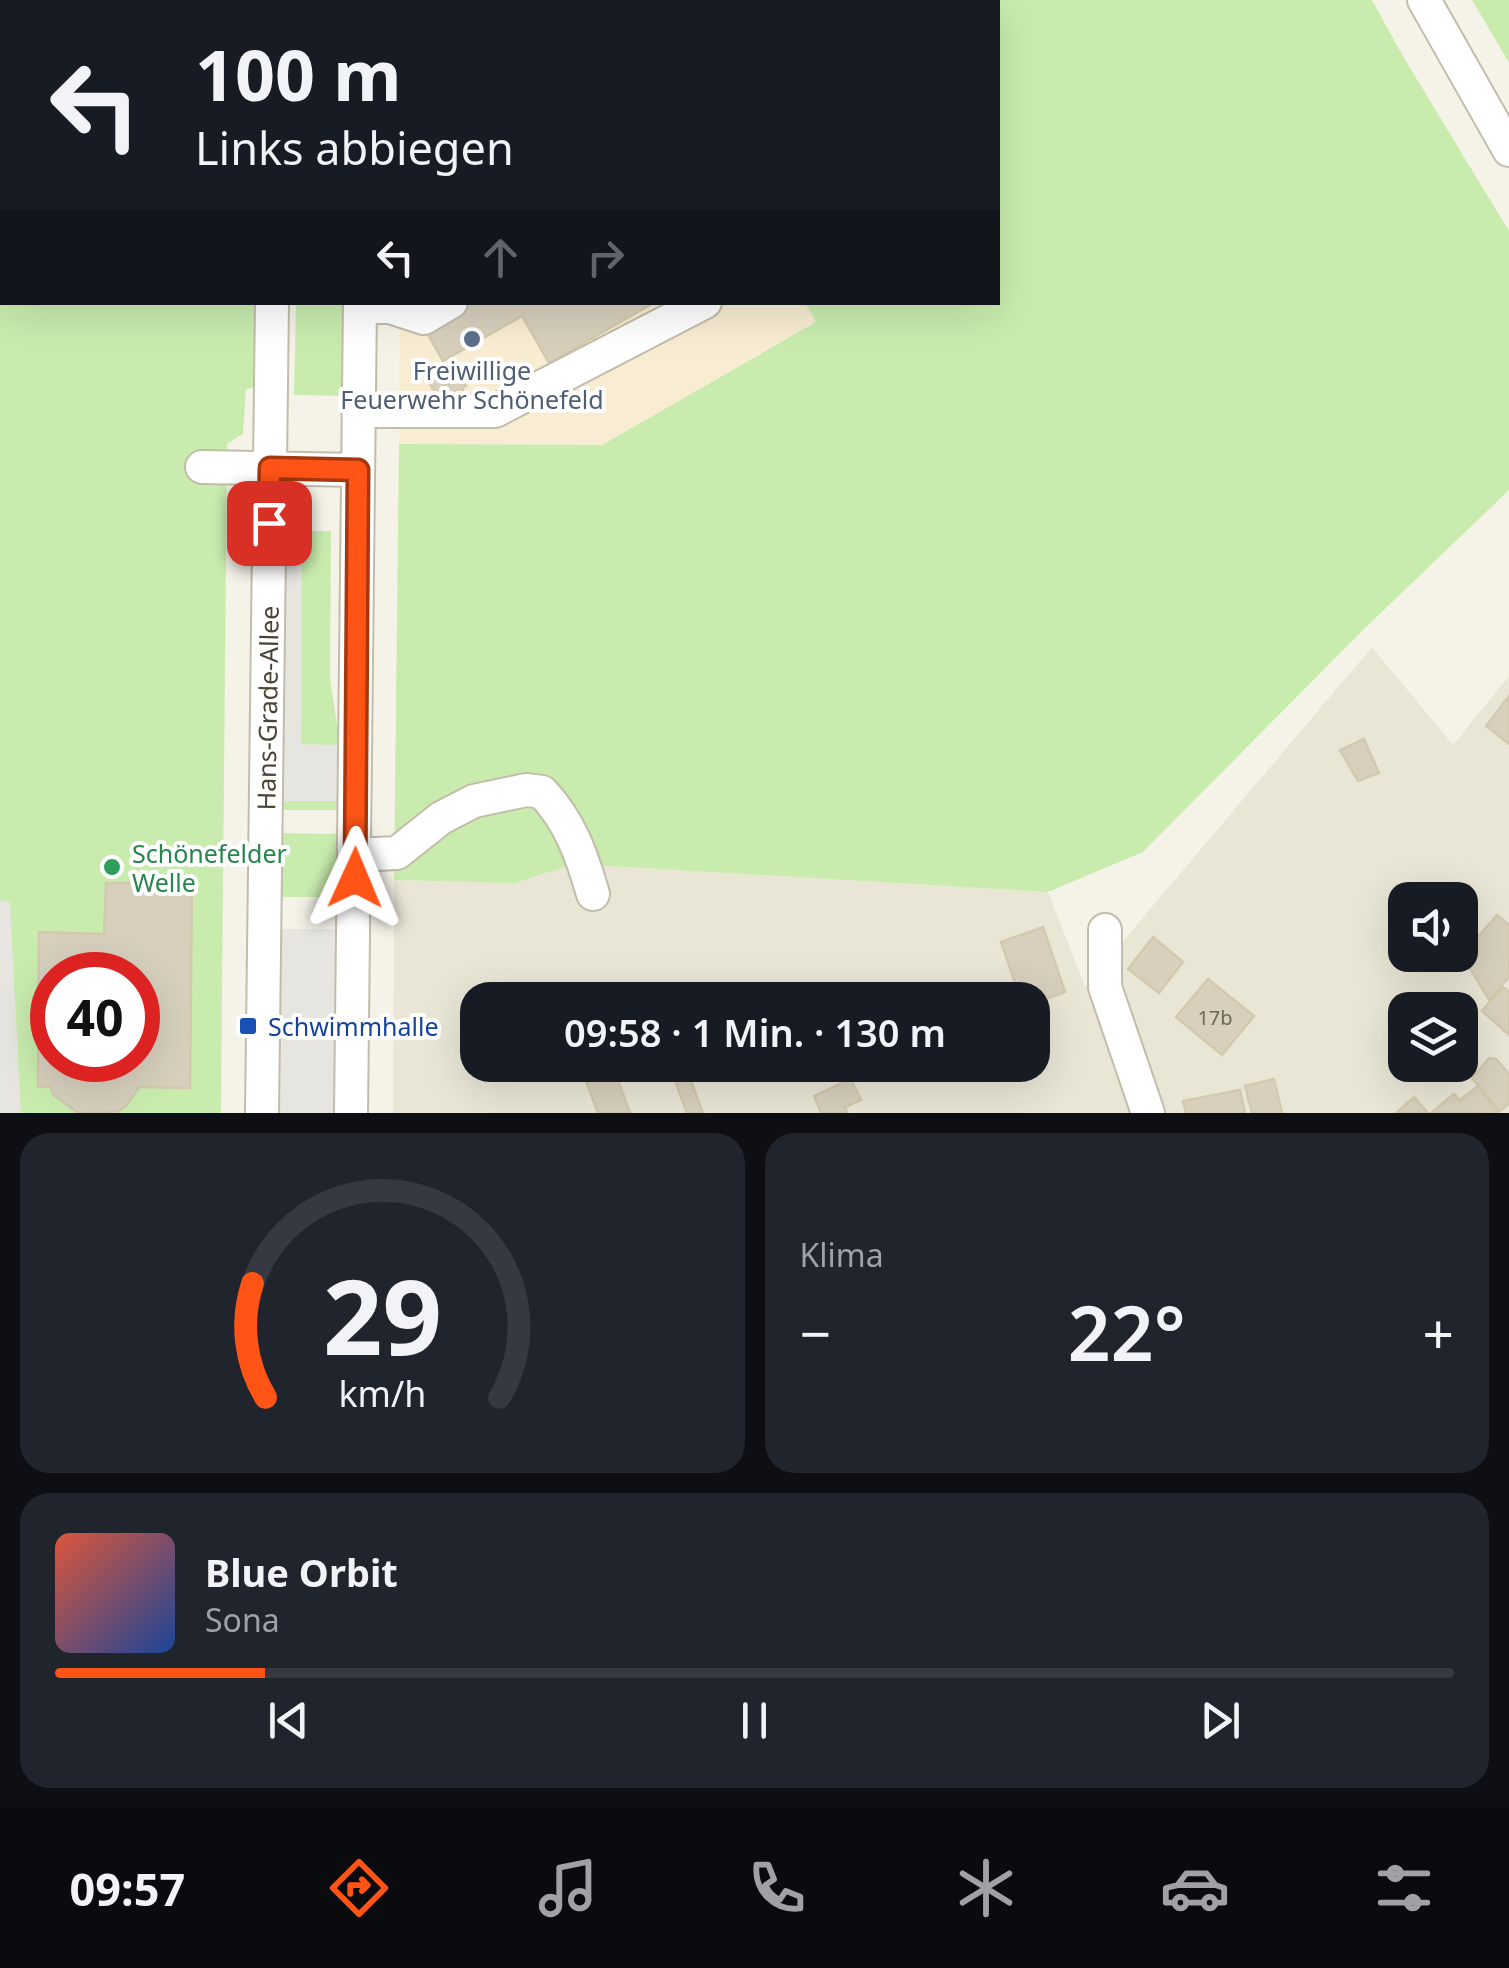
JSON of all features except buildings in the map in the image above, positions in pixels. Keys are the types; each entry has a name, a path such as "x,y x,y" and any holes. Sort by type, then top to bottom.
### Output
{"street":[{"path":"1424,0 1509,150"},
{"name":"Hans-Grade-Allee","path":"262,1113 272,305"},
{"path":"351,1113 360,305 390,307 424,318 445,305"},
{"path":"358,411 494,411 698,305"},
{"path":"202,467 358,470"},
{"path":"356,855 396,853 441,818 474,800 526,790 542,792 566,824 583,857 593,894"},
{"path":"1105,930 1105,987 1148,1113"}],"shaded area":[{"path":"400,305 806,305 816,322 602,445 399,444"},
{"path":"282,538 302,538 301,744 340,745 340,801 279,801"},
{"path":"1372,647 1453,745 1509,676 1509,1113 393,1113 394,880 515,883 574,864 1048,892 1085,986"},
{"path":"0,900 10,902 21,1113 0,1113"},
{"path":"278,929 339,929 337,1113 277,1113"}],"green space":[{"path":"1000,0 1372,0 1509,231 1509,490 1364,629 1143,852 1048,892 574,864 515,883 394,880 399,444 602,445 816,322 806,305 1000,305"},
{"path":"1472,0 1509,0 1509,63"},
{"path":"0,305 257,305 257,387 246,389 243,434 227,444 221,1113 0,1113"},
{"path":"296,305 345,305 344,396 294,395"},
{"path":"282,531 331,531 330,678 340,745 320,800 340,801 340,810 279,810 279,801 301,755 301,717 282,576 302,538 282,538"},
{"path":"279,833 340,834 339,897 278,897"}],"place":[{"name":"Freiwillige Feuerwehr Schönefeld","path":"472,339"},
{"name":"Schönefelder Welle","path":"112,867"},
{"name":"Schwimmhalle","path":"248,1026"}],"route":[{"path":"269,523 270,468 358,470 355,878"}]}
